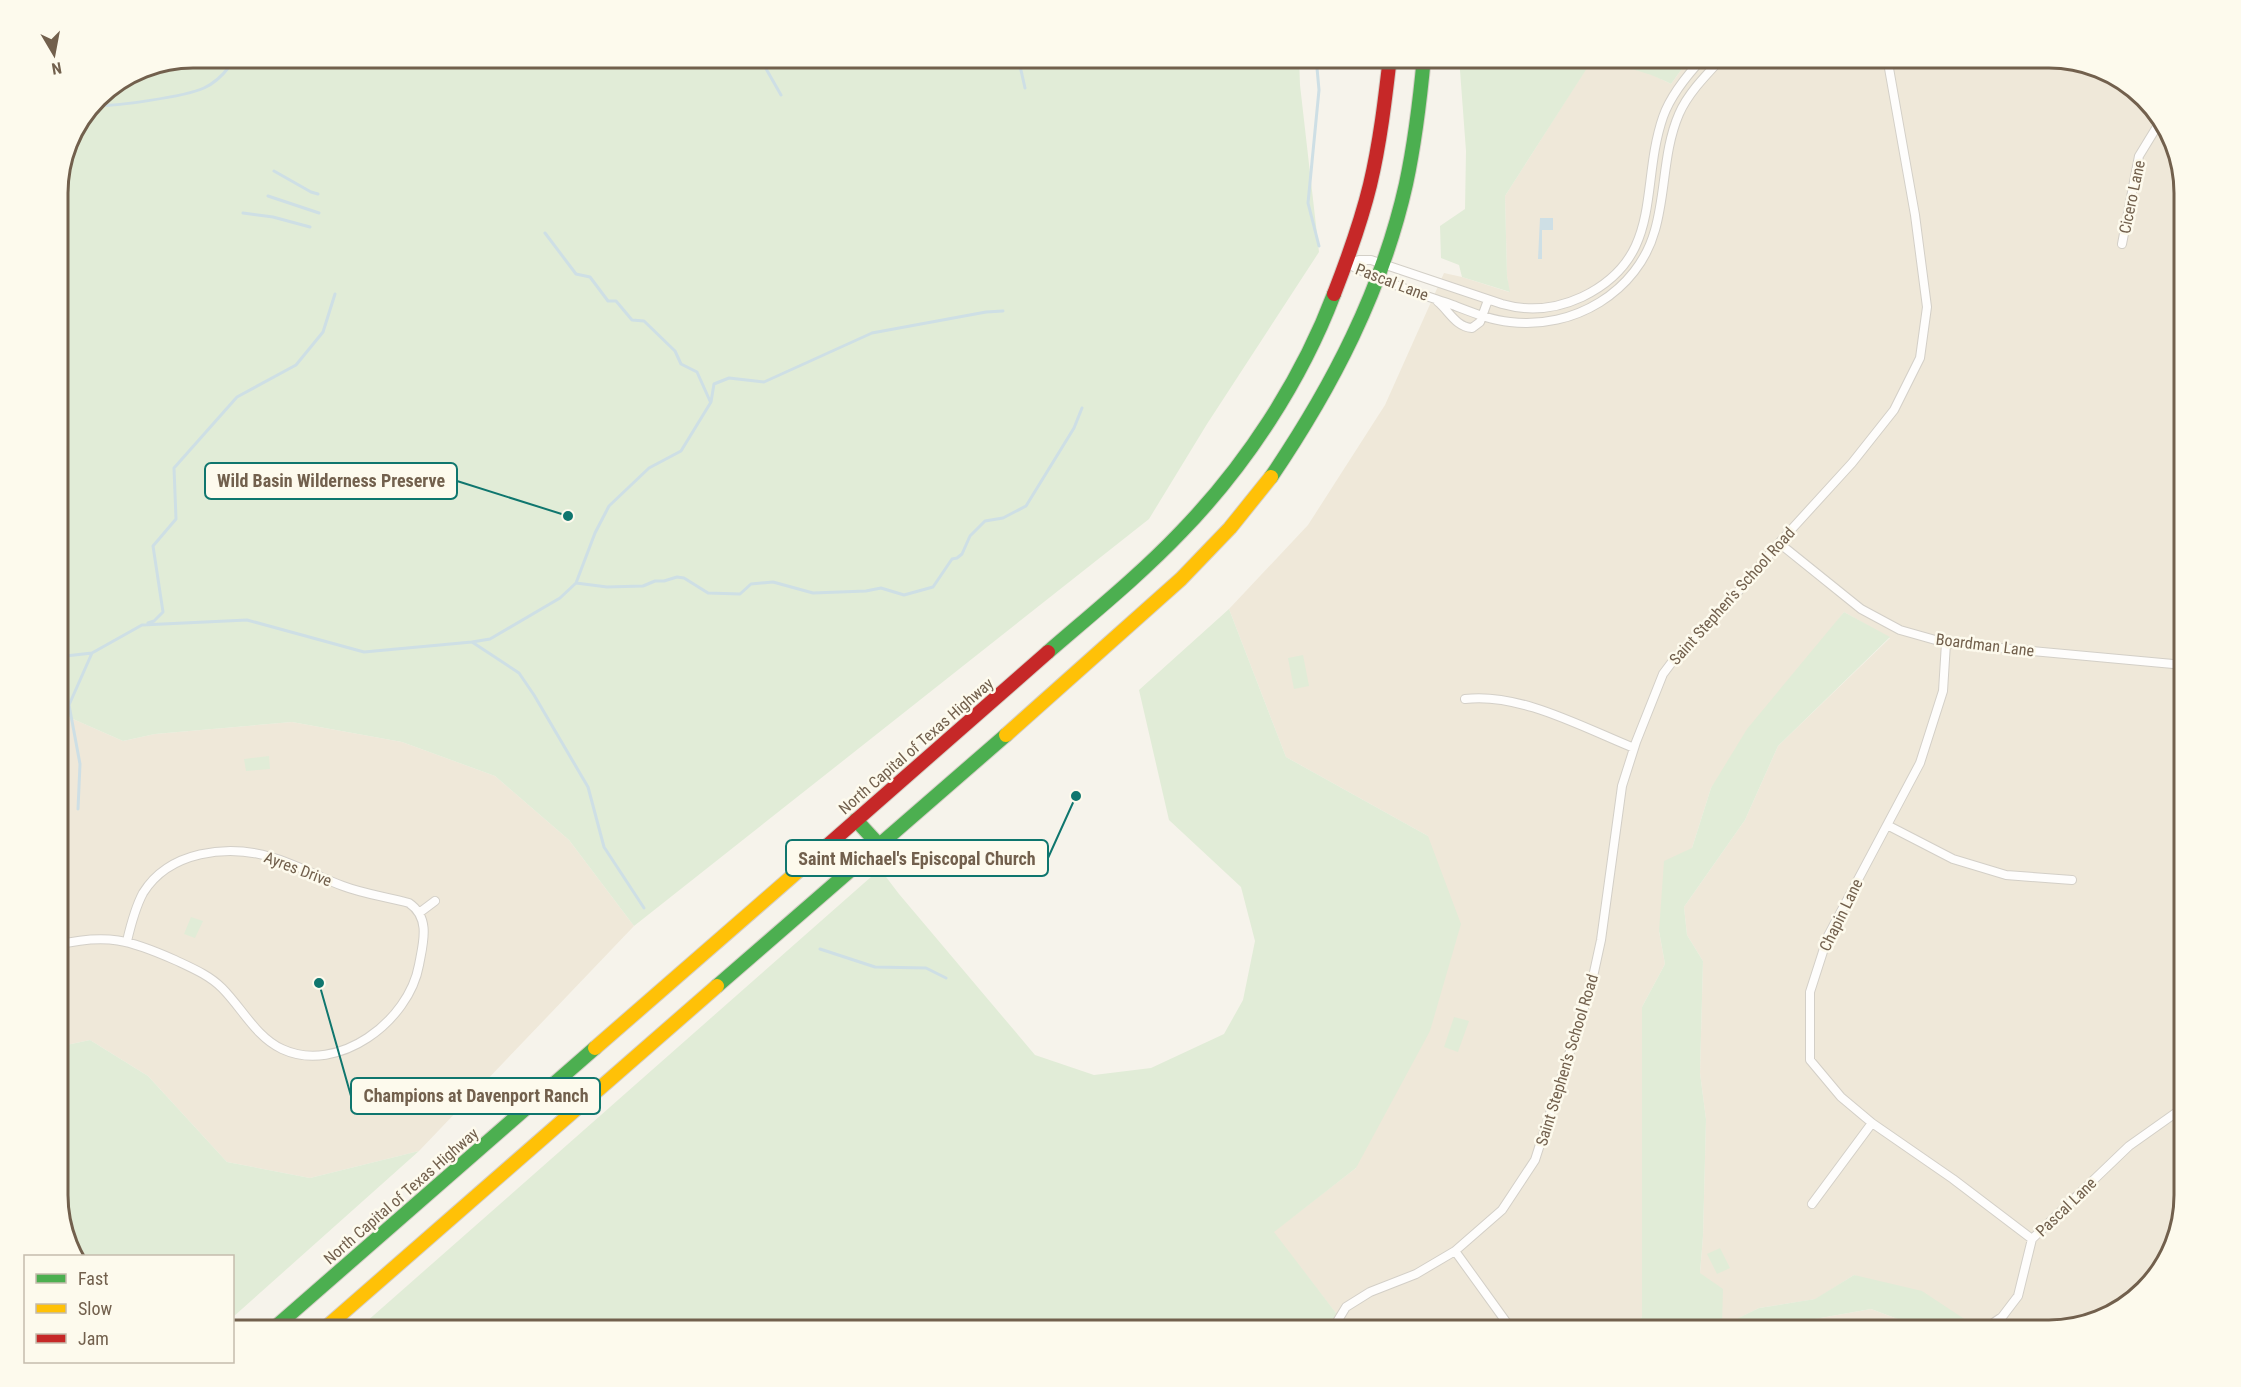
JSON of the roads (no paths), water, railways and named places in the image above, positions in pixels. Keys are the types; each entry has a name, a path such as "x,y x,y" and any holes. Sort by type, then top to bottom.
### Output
{"highway":[{"name":"North Capital of Texas Highway","path":"283,1320 1125,585 1164,549 1210,501 1261,433 1286,393 1316,338 1348,264 1374,171 1384,115 1389,68"},
{"path":"334,1320 1129,627 1180,581 1231,527 1274,472 1314,414 1348,348 1378,278 1400,206 1410,163 1423,68"},
{"path":"856,820 879,845"}],"street":[{"name":"Pascal Lane","path":"1348,264 1367,260 1383,264 1513,308 1545,308 1564,304 1599,288 1631,256 1640,238 1646,218 1657,138 1663,116 1694,68"},
{"name":"Pascal Lane","path":"1348,264 1429,297 1483,316 1510,322 1549,321 1579,313 1602,302 1629,277 1644,257 1655,232 1668,151 1679,113 1713,68"},
{"name":"Saint Stephen's School Road","path":"1338,1320 1346,1307 1370,1292 1416,1274 1455,1251 1502,1210 1535,1160 1591,986 1601,940 1619,805 1634,748 1658,686 1668,668 1721,612 1779,543 1852,463 1894,410 1920,358 1927,306 1915,215 1889,68"},
{"name":"Cicero Lane","path":"2122,244 2139,156 2156,128"},
{"path":"1651,183 1664,186"},
{"path":"1620,268 1629,277"},
{"path":"1429,297 1441,304 1458,324 1465,328 1476,327 1483,316 1488,300"},
{"path":"1510,322 1513,308"},
{"name":"Boardman Lane","path":"1779,543 1861,609 1900,630 1946,643 2173,663"},
{"name":"Chapin Lane","path":"1946,643 1943,691 1920,763 1828,936 1810,992 1810,1059 1841,1097 1872,1123 1953,1179 2032,1239"},
{"path":"1465,699 1487,698 1514,702 1634,748"},
{"path":"1887,825 1953,859 1995,872 2006,875 2072,880"},
{"name":"Ayres Drive","path":"127,940 141,898 158,875 180,860 217,852 248,852 268,856 347,888 409,903 419,913"},
{"path":"68,943 91,939 127,940 155,951 207,976 222,988 259,1031 277,1046 299,1055 321,1056 337,1053 357,1044 384,1023 405,1000 417,974 423,946 424,929 419,913 435,901"},
{"name":"Pascal Lane","path":"1998,1320 2018,1296 2032,1239 2129,1146 2174,1114"},
{"path":"1812,1204 1872,1123"},
{"path":"1455,1251 1505,1320"}],"waterway":[{"path":"103,105 166,98 195,91 215,82 228,68"},
{"path":"766,68 781,95"},
{"path":"1020,68 1025,88"},
{"path":"1317,68 1319,90 1308,203 1319,246"},
{"path":"274,171 318,194"},
{"path":"268,196 319,213"},
{"path":"243,213 273,217 310,227"},
{"path":"545,233 576,274 590,277 608,301 616,301 632,320 644,321 675,351 681,364 697,372 710,401"},
{"path":"148,623 154,621 163,612 153,546 176,519 174,468 237,397 296,365 323,332 335,294"},
{"path":"472,642 490,639 560,598 576,583 595,533 609,506 649,468 681,451 711,402 714,384 729,378 764,382 872,333 986,312 1003,311"},
{"path":"576,583 607,587 643,586 677,577 684,578 708,593 740,594 751,584 773,582 813,593 866,591 881,588 904,595 933,587 952,559 962,554 970,536 985,521 1003,518 1026,506 1074,428 1082,408"},
{"path":"92,653 142,625 247,620 364,652 472,642 519,673 534,695 588,787 604,847 644,908"},
{"path":"68,656 92,653 69,705 80,764 78,809"},
{"path":"820,949 875,967 926,968 946,978"}],"place":[{"name":"Wild Basin Wilderness Preserve","path":"568,516"},
{"name":"Saint Michael's Episcopal Church","path":"1076,796"},
{"name":"Champions at Davenport Ranch","path":"319,983"}]}
